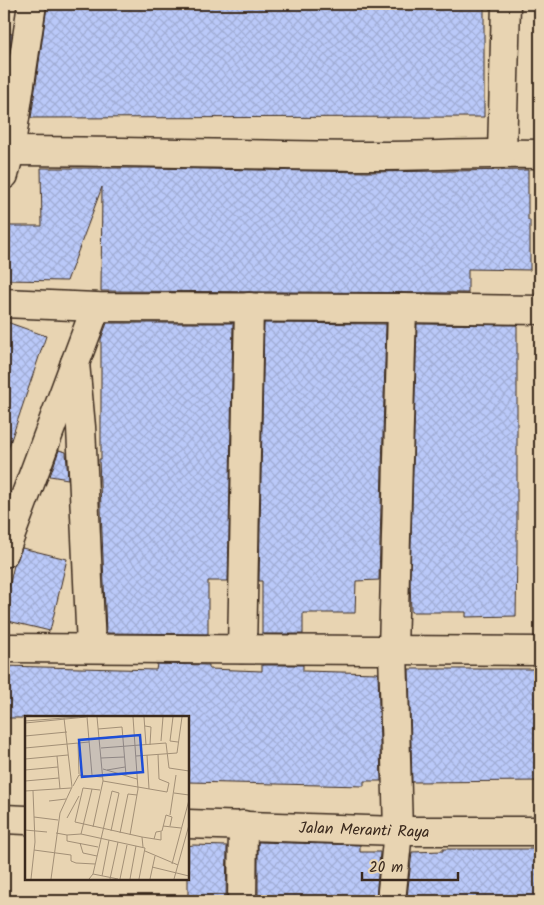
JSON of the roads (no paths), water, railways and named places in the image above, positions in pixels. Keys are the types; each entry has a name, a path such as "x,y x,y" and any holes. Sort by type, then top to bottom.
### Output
{"street":[{"path":"32,4 7,163 146,151 373,156 540,154"},
{"path":"502,153 506,4"},
{"path":"4,303 96,307 540,310"},
{"path":"4,553 96,307"},
{"path":"242,649 249,307"},
{"path":"391,901 398,831 393,650 402,308"},
{"path":"75,363 81,426 91,647"},
{"path":"4,648 540,651"},
{"path":"4,819 25,820"},
{"name":"Jalan Meranti Raya","path":"189,824 398,831 540,831"},
{"path":"242,901 243,825"}]}
